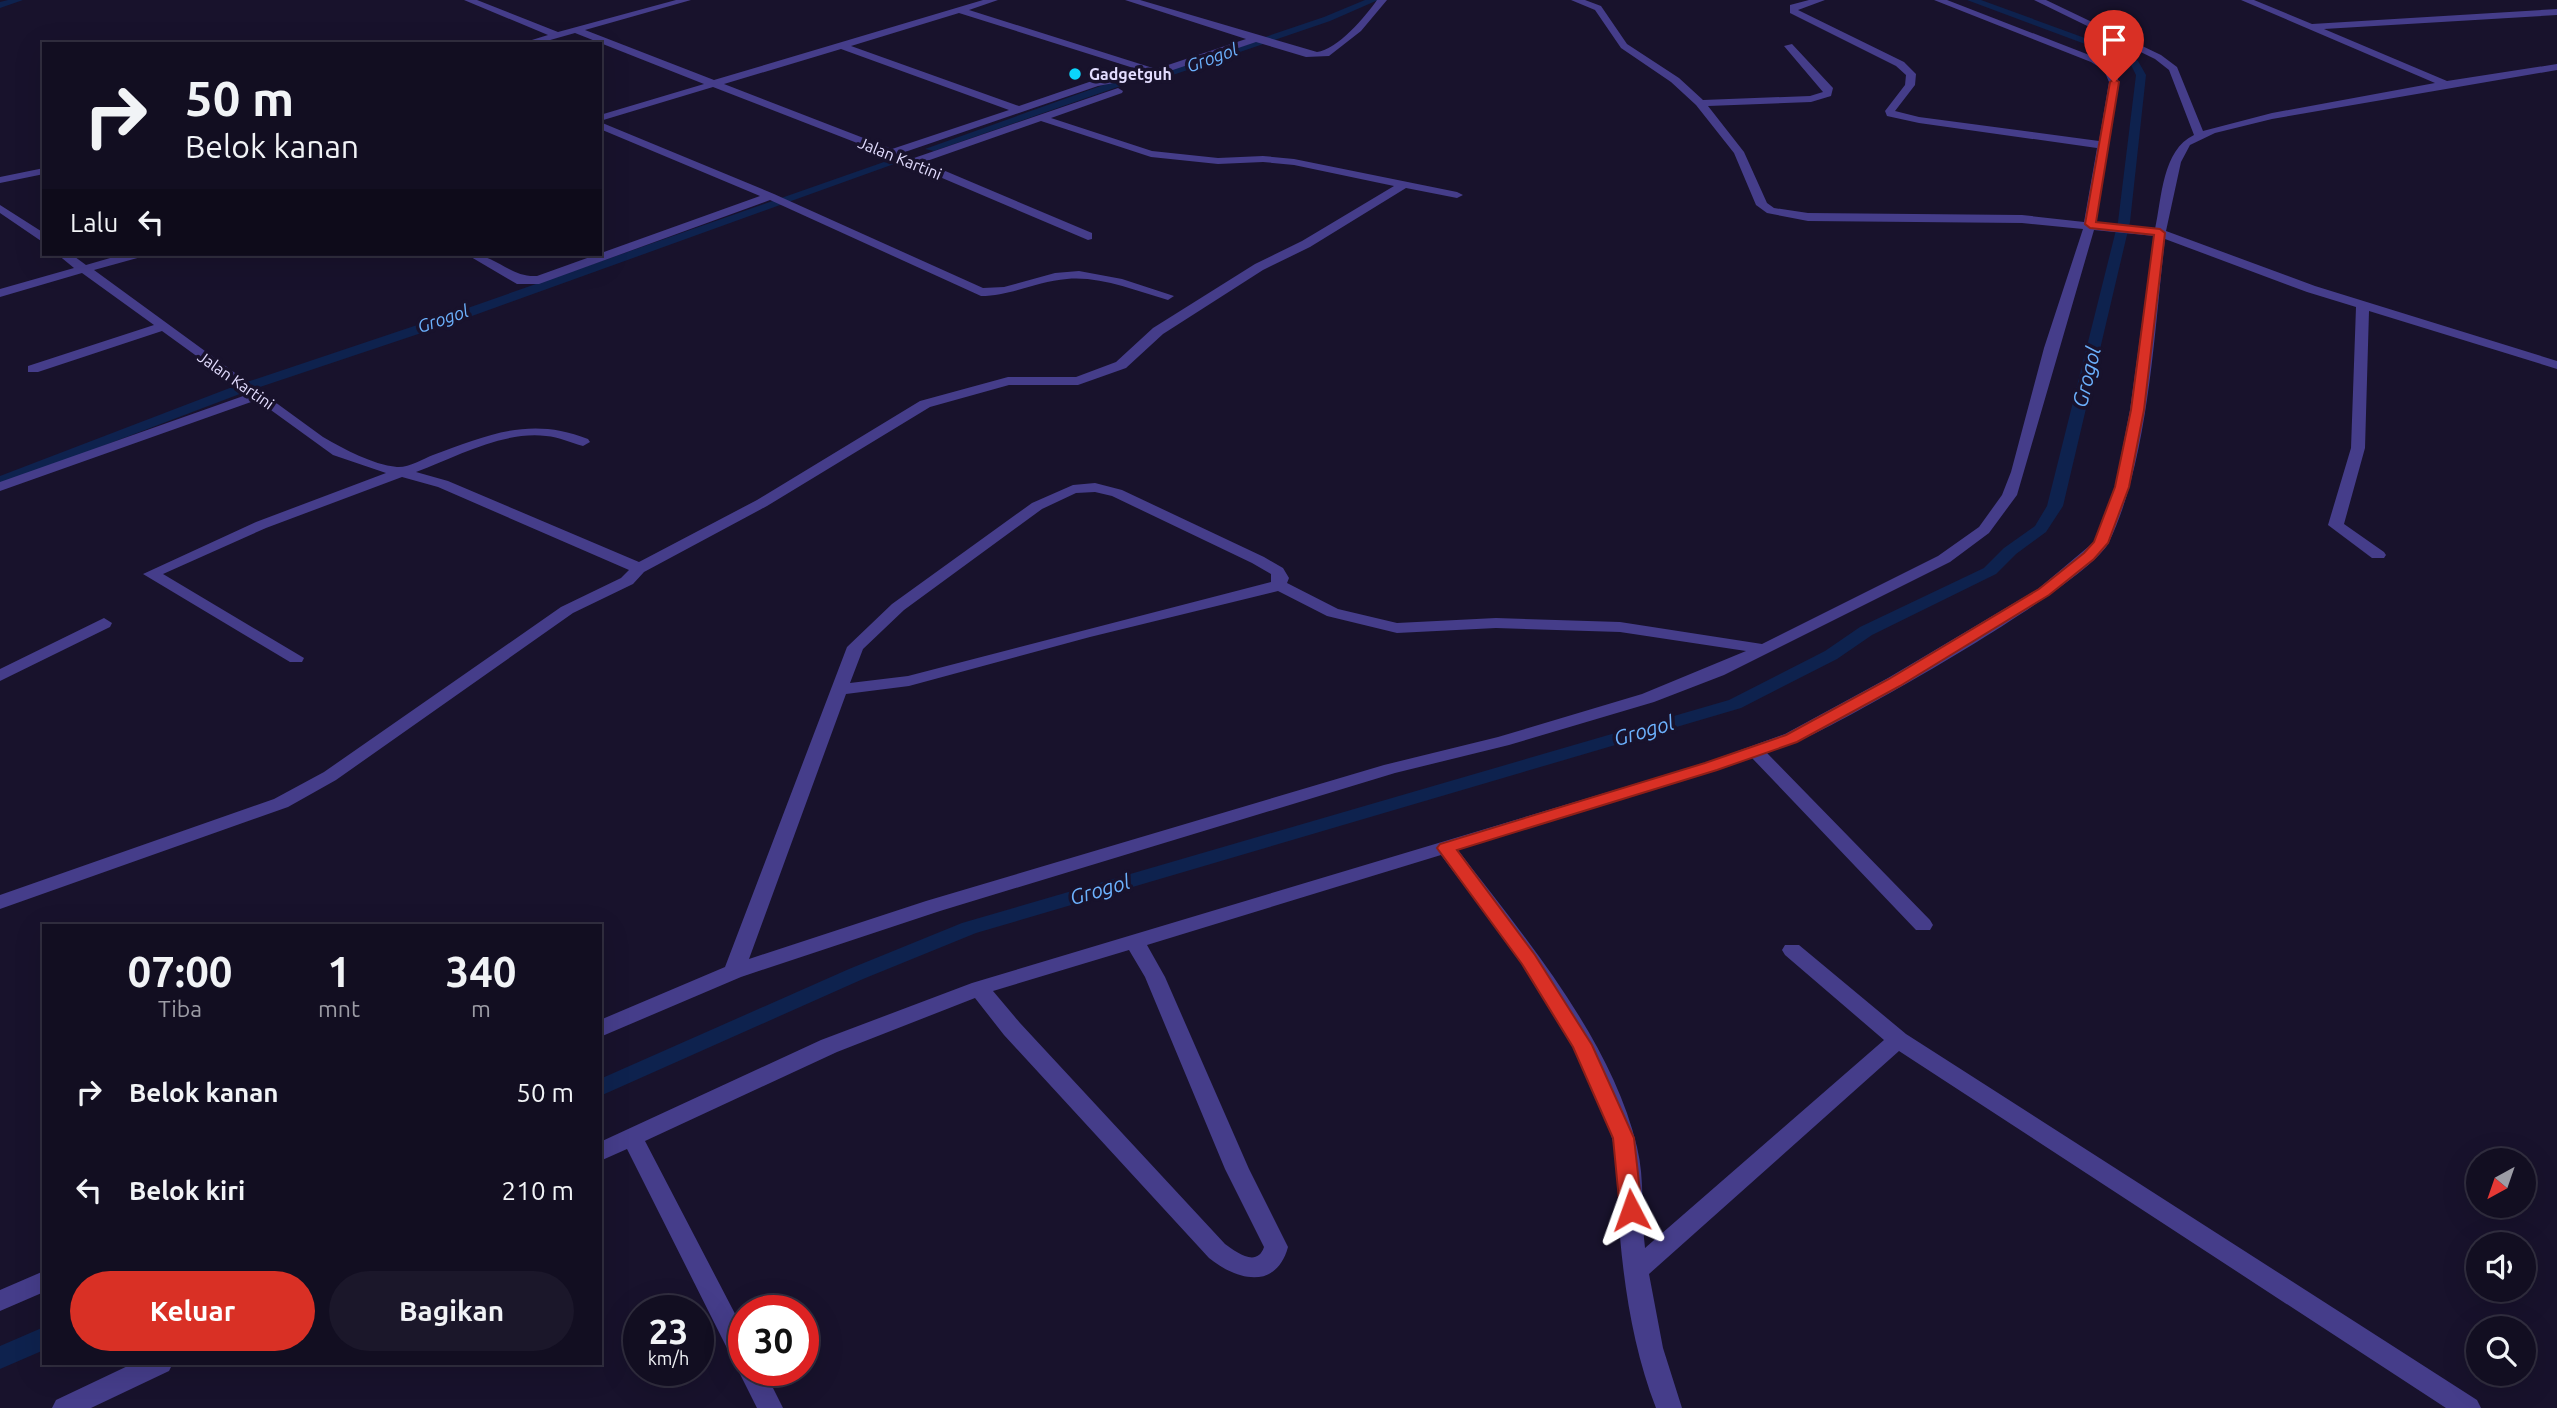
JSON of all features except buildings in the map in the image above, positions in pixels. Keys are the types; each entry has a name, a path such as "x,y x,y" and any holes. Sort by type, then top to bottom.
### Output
{"street":[{"path":"469,0 557,35"},
{"path":"531,42 686,0"},
{"path":"602,117 993,0"},
{"path":"1130,0 1312,55 1327,54 1370,15 1382,0"},
{"path":"1576,0 1591,4 1604,13 1624,46 1675,80 1700,103 1739,152 1756,194 1762,205 1771,211 1808,217 1981,217 2157,232 2311,289 2557,365"},
{"path":"1820,0 1799,4 1793,7 1793,11 1900,64 1911,74 1910,85 1890,111 1891,114 2102,145"},
{"path":"602,1028 734,972 933,905 1076,865 1390,769 1609,711 1689,683 1764,649 1944,559 1984,530 1997,515 2018,472 2051,348 2094,225 2102,145 2114,82 2108,68 2077,52 1939,0"},
{"path":"2039,0 2158,57 2172,69 2199,135"},
{"path":"2246,0 2446,84"},
{"path":"958,10 1157,72"},
{"path":"2313,27 2557,12"},
{"name":"Jalan Kartini","path":"575,30 710,85 892,153 1088,236"},
{"path":"892,153 1108,80 1157,72 1259,40"},
{"path":"842,46 1017,109"},
{"path":"1700,103 1811,99 1828,94 1829,90 1789,46"},
{"path":"602,1151 829,1046 979,988 1756,752 1791,738 1883,688 2032,599 2071,572 2101,543 2122,487 2137,410 2157,232 2175,162 2186,143 2199,135 2272,116 2557,67"},
{"path":"914,162 1118,91"},
{"path":"1041,118 1151,154 1210,160 1285,161 1457,195"},
{"path":"602,126 792,206 981,292 1016,290 1050,278 1068,275 1089,276 1168,296"},
{"path":"0,180 42,171"},
{"path":"0,902 281,803 330,776 567,610 611,590 636,572 762,503 925,404 1008,382 1078,381 1121,365 1158,331 1259,267 1306,244 1403,185"},
{"path":"478,256 521,281 539,281 773,198"},
{"path":"0,208 42,238"},
{"name":"Jalan Kartini","path":"66,256 338,452 443,484 630,563 636,572"},
{"path":"0,293 130,256"},
{"path":"2363,304 2358,448 2336,525 2378,555"},
{"path":"33,369 162,327"},
{"path":"0,487 257,393"},
{"path":"296,658 151,574 261,526 487,440 521,431 542,429 562,433 583,442"},
{"path":"734,972 855,646 890,614 1013,521 1055,496 1073,489 1095,487 1117,493 1268,565 1277,571 1281,578 1278,585"},
{"path":"839,690 909,681 1278,585 1333,613 1397,628 1496,623 1620,627 1764,649"},
{"path":"0,677 104,623"},
{"path":"1756,752 1923,925"},
{"path":"1446,848 1528,959 1583,1045 1623,1138 1637,1270 1659,1381 1669,1408"},
{"path":"979,988 1012,1029 1217,1251 1244,1268 1262,1266 1273,1258 1276,1247 1237,1169 1155,977 1135,942"},
{"path":"1791,950 1898,1040 2468,1408"},
{"path":"1637,1270 1898,1040"},
{"path":"632,1137 728,1325"},
{"path":"0,1301 42,1282"},
{"path":"65,1408 101,1400 157,1365"},
{"path":"759,1386 770,1408"}],"waterway":[{"path":"0,5 18,0"},
{"name":"Grogol","path":"930,149 1127,80 1160,76 1327,19 1373,0"},
{"name":"Grogol","path":"602,1087 856,974 969,928 1735,704 1831,655 1866,631 1990,571 2010,551 2041,529 2055,506 2124,222 2141,75 2135,63 2123,55 1972,0"},
{"name":"Grogol","path":"0,481 240,389 467,313 888,164"},
{"name":"Grogol","path":"0,1358 42,1339"}],"place":[{"name":"Gadgetguh","path":"1075,74"}],"route":[{"path":"1631,1210 1623,1138 1583,1045 1528,959 1446,848 1711,767 1791,738 1894,682 2044,592 2071,572 2101,543 2122,487 2137,410 2160,233 2090,224 2114,82"}]}
